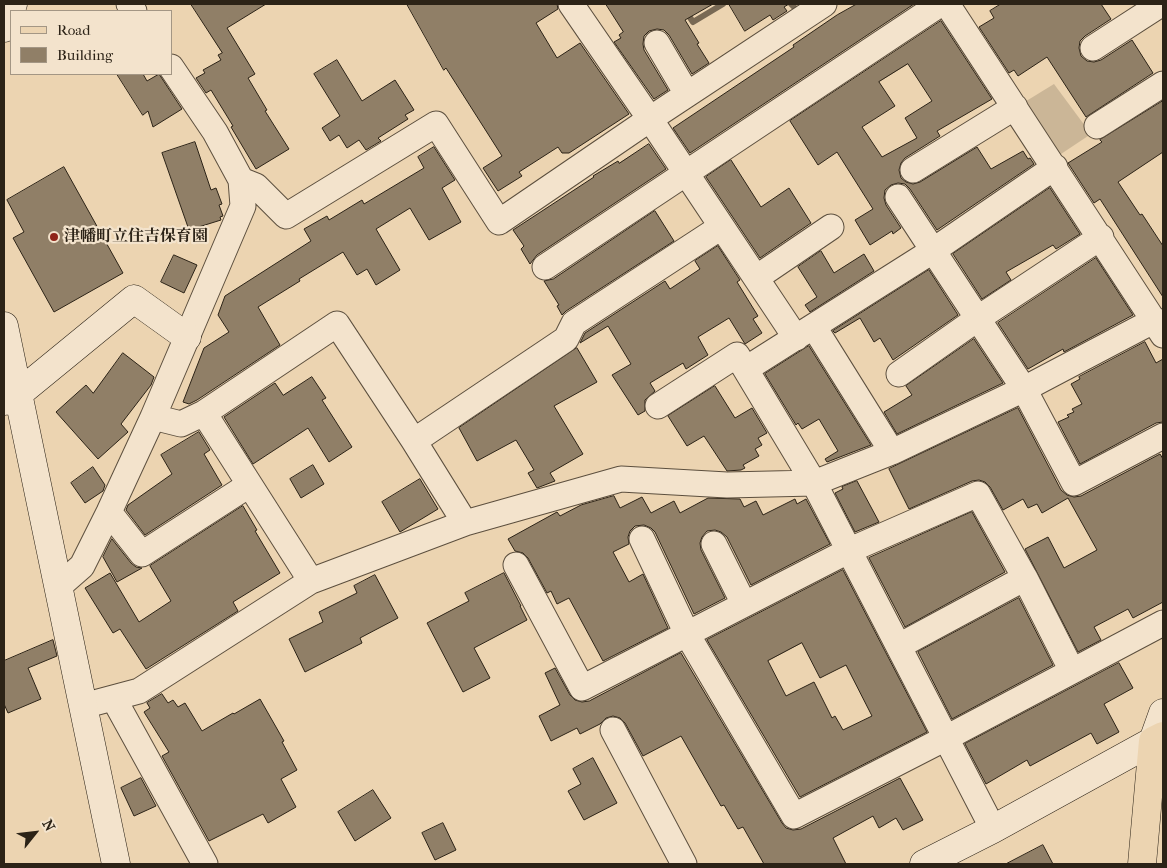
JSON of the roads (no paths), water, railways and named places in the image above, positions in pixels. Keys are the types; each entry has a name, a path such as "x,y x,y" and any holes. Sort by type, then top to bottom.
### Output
{"main road":[{"path":"1142,864 1158,739"}],"street":[{"path":"571,4 756,278 805,332 892,452"},
{"path":"241,180 256,186 286,216 436,124 499,222 687,94 824,4"},
{"path":"545,266 940,4"},
{"path":"83,706 139,691 311,581 465,523 621,479 727,485 814,483 892,452 1159,327 947,4"},
{"path":"1093,48 1160,4"},
{"path":"4,28 10,12"},
{"path":"656,43 687,94"},
{"path":"58,587 82,566 109,512 153,417 243,206 241,180 215,132 172,68"},
{"path":"1097,126 1163,84"},
{"path":"913,170 1015,107"},
{"path":"746,369 934,250 1055,167"},
{"path":"898,197 1024,389 1074,483 1163,436"},
{"path":"414,441 566,339 574,324 721,227"},
{"path":"756,278 831,227"},
{"path":"898,374 1101,237"},
{"path":"11,398 134,299 187,337"},
{"path":"153,417 181,424 204,413 337,324 465,523"},
{"path":"4,326 11,398 58,587 116,864"},
{"path":"658,406 674,385 737,355 814,483 993,829"},
{"path":"204,413 311,581"},
{"path":"109,512 142,554 249,485"},
{"path":"516,565 582,688 850,550 978,494 1072,671"},
{"path":"642,538 687,634 794,816 1163,623"},
{"path":"714,544 744,604"},
{"path":"899,646 1024,578"},
{"path":"114,699 205,864"},
{"path":"940,861 993,829 1158,739 1163,713"},
{"path":"613,730 684,864"}],"waterway":[{"path":"681,4 693,22 723,4"},
{"path":"791,4 794,7"}],"place":[{"name":"津幡町立住吉保育園","path":"54,237"}]}
